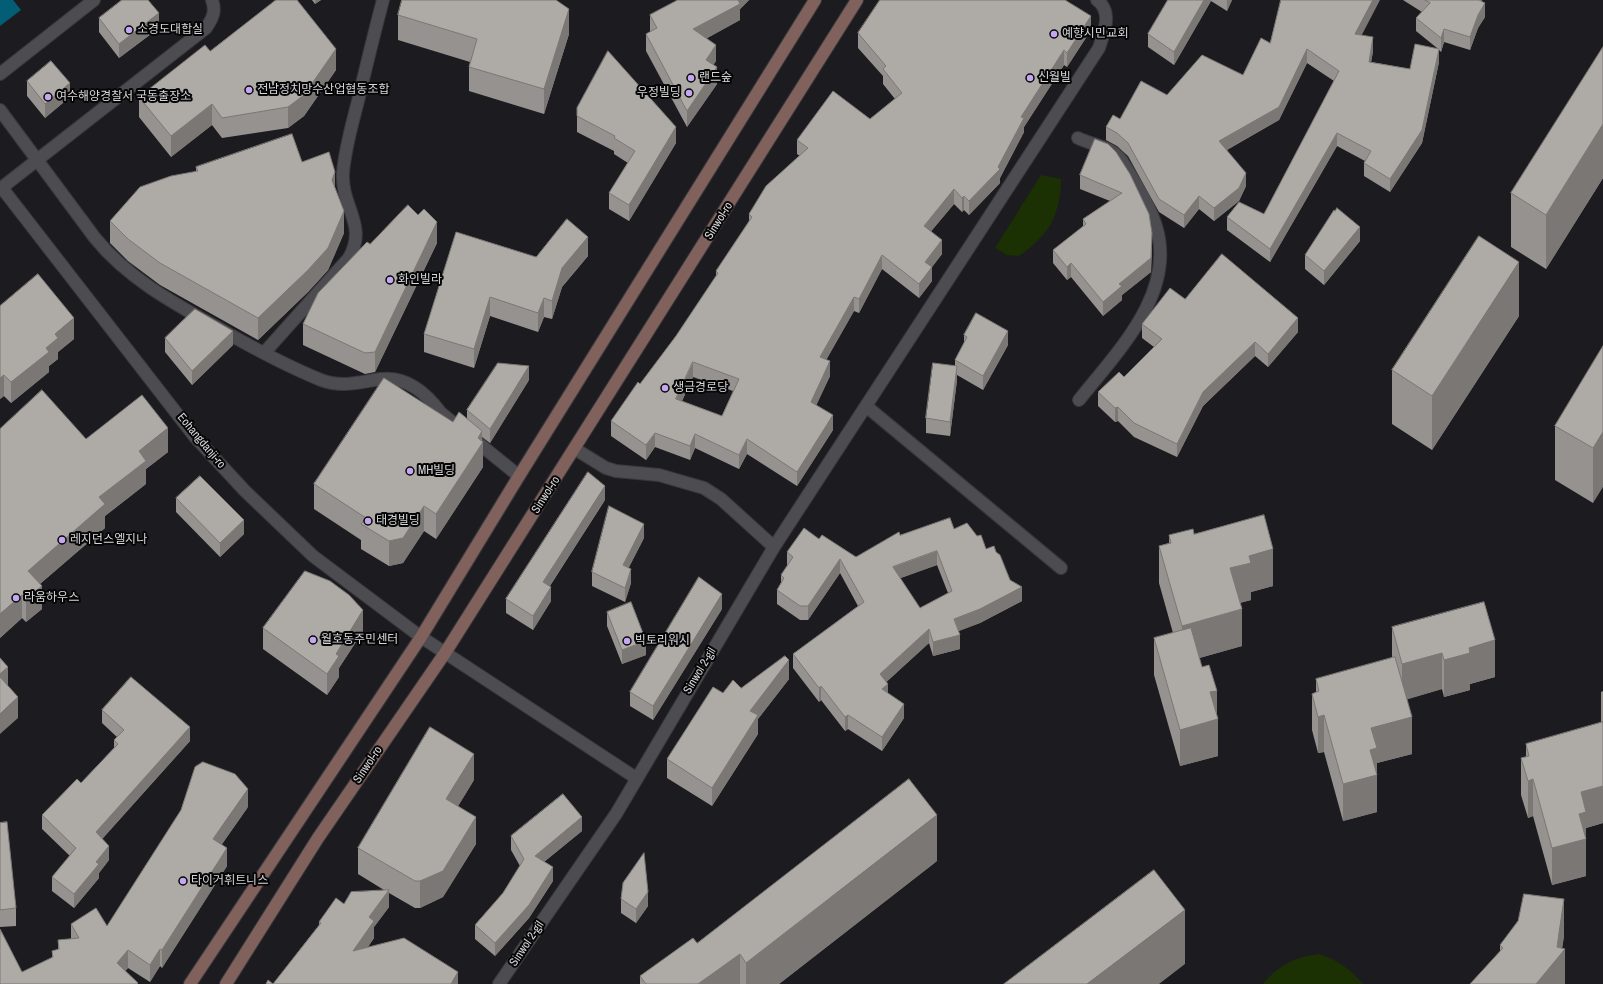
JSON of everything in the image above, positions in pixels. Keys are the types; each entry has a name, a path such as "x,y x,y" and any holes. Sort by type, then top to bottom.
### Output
{"street":[{"path":"0,74 94,0"},
{"path":"1,188 206,28 213,17 215,7 212,0"},
{"path":"264,353 349,258 355,247 357,237 356,226 343,187 343,173 348,142 383,0"},
{"path":"190,984 421,637 519,476 815,0"},
{"name":"Sinwol-ro","path":"226,984 318,838 445,653 857,0"},
{"name":"Sinwol 2-gil","path":"499,984 616,814 774,547 1099,48 1106,26 1106,15 1101,3 1097,0"},
{"path":"0,110 94,238 109,256 126,271 190,313 264,353 322,380 334,384 350,385 391,379 402,381 412,386 431,401 441,413 519,476"},
{"path":"1078,138 1103,146 1114,152 1122,161 1156,225 1160,256 1158,277 1152,297 1125,341 1079,400"},
{"name":"Eohangdanji-ro","path":"1,188 195,437 228,474 310,553 421,637 636,778"},
{"path":"866,406 1061,568"},
{"path":"575,449 606,468 616,471 659,475 704,488 721,499 774,547"}],"green space":[{"path":"1041,175 1061,179 1059,202 1054,218 1046,231 1028,249 1019,256 1007,255 995,248"},
{"path":"1319,954 1332,959 1343,966 1363,984 1263,984 1269,977 1288,963 1303,957"}],"water":[{"path":"0,0 13,0 21,10 0,26"}],"building":[{"path":"122,0 148,0 159,13 119,44 99,18"},
{"name":"전남정치망수산업협동조합","path":"276,0 297,0 336,49 304,95 288,107 222,118 212,104 171,136 139,97 205,45 210,51"},
{"path":"402,0 556,0 569,9 544,89 469,67 477,39 398,15"},
{"path":"678,0 738,0 740,4 693,29 716,45 706,60 717,67 687,111 646,34 657,28 650,15"},
{"path":"880,0 1065,0 1091,16 1067,53 1064,50 1021,117 1024,118 998,167 1000,169 969,201 964,196 962,198 954,189 924,226 942,240 925,262 932,267 919,284 882,255 859,299 854,297 820,357 830,361 811,402 833,415 797,472 747,439 739,455 695,434 690,446 655,433 646,445 611,421 638,382 640,384 676,336 718,273 716,271 752,217 749,214 766,186 808,148 797,140 833,91 870,119 902,93 883,69 886,66 858,33","holes":["693,362 739,379 722,416 676,399"]},
{"path":"1168,0 1204,0 1174,52 1148,34"},
{"path":"1281,0 1373,0 1355,34 1373,37 1369,62 1410,69 1415,44 1439,49 1422,130 1390,179 1364,163 1371,151 1337,133 1270,249 1227,217 1239,202 1264,214 1339,71 1307,49 1279,107 1219,141 1246,173 1239,188 1214,208 1199,196 1184,215 1159,199 1128,143 1117,133 1106,127 1113,115 1120,119 1141,81 1167,95 1202,55 1243,75 1261,38 1270,43"},
{"path":"1425,0 1479,0 1485,3 1478,15 1470,37 1444,29 1441,38 1416,18 1430,3"},
{"path":"1603,47 1603,124 1546,215 1511,193"},
{"path":"608,51 676,127 629,205 609,193 635,151 614,138 615,136 577,116 577,108"},
{"path":"51,61 70,83 45,104 27,81"},
{"path":"292,134 302,162 329,152 335,172 332,180 344,211 328,248 308,270 258,318 160,263 128,239 110,221 140,187 171,176 198,171 196,167"},
{"path":"1095,139 1108,144 1116,152 1130,174 1149,214 1152,233 1151,258 1119,284 1122,286 1103,302 1071,263 1067,267 1053,250 1086,224 1083,219 1122,193 1080,175"},
{"path":"408,205 418,215 424,209 437,222 375,352 365,353 303,324 318,293 367,242 370,244"},
{"path":"1337,208 1360,227 1324,271 1305,255 1334,210 1335,211"},
{"path":"567,219 588,237 562,268 552,301 544,298 538,313 490,297 474,349 424,334 456,232 536,257"},
{"path":"1479,236 1519,262 1432,396 1392,370"},
{"path":"1222,254 1298,318 1268,354 1255,342 1203,392 1177,444 1134,423 1118,407 1115,408 1098,392 1119,372 1124,377 1162,339 1142,324 1170,288 1185,299"},
{"path":"38,274 74,318 55,334 58,338 46,348 49,352 11,382 4,375 0,378 0,306"},
{"path":"195,309 233,331 192,371 165,338"},
{"path":"976,313 1008,331 983,376 955,360 967,337 964,335"},
{"path":"1603,346 1603,432 1593,448 1555,426"},
{"path":"498,363 529,366 490,429 467,410"},
{"path":"933,363 957,366 950,422 926,418"},
{"path":"384,378 453,422 459,412 482,431 478,438 483,442 436,514 424,506 403,538 389,541 361,524 366,518 314,484"},
{"path":"42,390 86,439 142,395 168,428 139,451 146,461 99,497 105,504 28,571 42,586 26,599 22,595 0,614 0,429"},
{"path":"588,472 605,486 543,582 551,587 533,616 506,599"},
{"path":"200,476 244,520 220,543 176,498"},
{"path":"609,506 644,524 623,565 631,569 625,588 592,572"},
{"path":"1264,515 1273,549 1249,556 1251,563 1230,568 1242,609 1182,626 1159,546 1171,543 1169,535 1193,529 1194,534"},
{"path":"950,518 954,529 967,523 977,536 981,535 986,549 994,546 996,552 1000,555 1010,580 1022,587 980,609 954,619 960,635 933,642 929,629 880,674 888,684 882,689 904,704 882,737 848,715 845,717 821,686 819,688 793,654 864,602 840,559 808,606 800,606 777,590 784,578 781,575 793,557 787,552 804,528 819,539 822,535 856,557 899,532 900,535","holes":["937,551 952,591 920,608 893,567"]},
{"name":"월호동주민센터","path":"305,571 330,581 349,595 363,610 336,654 339,656 327,674 263,628"},
{"path":"699,577 722,594 653,706 630,692"},
{"path":"631,602 646,641 622,650 607,612"},
{"path":"1484,602 1495,640 1469,648 1470,653 1444,660 1442,653 1402,664 1392,627"},
{"path":"1191,628 1202,667 1209,665 1217,691 1210,692 1218,719 1180,730 1154,638"},
{"path":"785,656 789,660 750,711 758,715 712,788 667,759 713,687 723,693 733,680 741,688"},
{"path":"1395,657 1412,717 1371,728 1377,748 1370,750 1377,775 1343,784 1324,715 1318,717 1312,694 1319,691 1316,679"},
{"path":"0,658 8,667 0,674"},
{"path":"0,677 18,697 0,714"},
{"path":"131,677 190,727 96,832 109,846 96,862 99,864 74,894 52,877 76,848 42,815 77,779 81,783 118,744 114,740 124,730 102,710"},
{"path":"1603,722 1603,786 1581,792 1586,812 1579,814 1586,839 1552,848 1533,779 1528,781 1521,758 1529,756 1526,744"},
{"path":"430,727 474,754 446,799 476,817 443,871 420,881 415,881 358,848"},
{"path":"203,762 235,774 248,789 213,839 227,848 162,950 160,949 150,965 128,950 117,963 138,983 0,984 0,929 22,972 53,957 52,951 59,949 58,940 79,938 71,924 96,908 107,926 181,810 195,767"},
{"path":"909,779 937,815 746,963 740,954 698,984 646,984 640,976 693,938 697,943"},
{"path":"563,794 582,817 535,856 553,867 529,905 495,943 475,925 503,893 524,859 511,836"},
{"path":"7,822 16,908 0,910 0,823"},
{"path":"644,853 648,892 636,909 621,899 623,883"},
{"path":"1154,870 1185,910 1087,984 1004,984"},
{"path":"389,890 369,917 374,921 353,951 404,938 458,972 451,984 273,984 321,923 319,922 336,898 344,904 351,892"},
{"path":"1524,894 1564,899 1557,947 1565,949 1536,984 1470,984 1503,948 1500,945 1518,921"},
{"path":"268,980 273,984 266,984"}],"place":[{"name":"소경도대합실","path":"129,30"},
{"name":"예향시민교회","path":"1054,34"},
{"name":"랜드숲","path":"691,78"},
{"name":"신월빌","path":"1030,78"},
{"name":"전남정치망수산업협동조합","path":"249,90"},
{"name":"우정빌딩","path":"689,93"},
{"name":"여수해양경찰서 국동출장소","path":"48,97"},
{"name":"화인빌라","path":"390,280"},
{"name":"생금경로당","path":"665,388"},
{"name":"MH빌딩","path":"410,471"},
{"name":"태경빌딩","path":"368,521"},
{"name":"레지던스엘지나","path":"62,540"},
{"name":"라움하우스","path":"16,598"},
{"name":"월호동주민센터","path":"313,640"},
{"name":"빅토리워시","path":"627,641"},
{"name":"타이거휘트니스","path":"183,881"}]}
